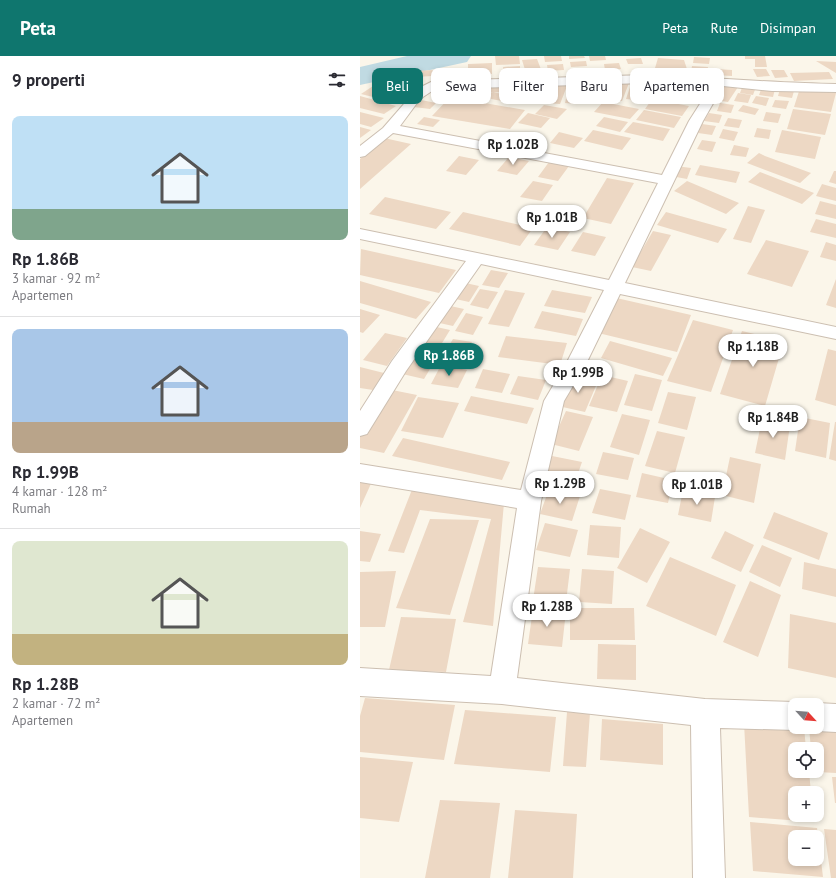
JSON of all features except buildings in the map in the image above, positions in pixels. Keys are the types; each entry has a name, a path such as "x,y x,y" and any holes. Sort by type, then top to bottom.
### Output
{"street":[{"path":"360,154 391,128 420,93 429,86 630,80"},
{"path":"724,83 772,87 836,88"},
{"path":"502,690 530,501 554,401 576,364 696,121 706,104"},
{"path":"391,128 667,180"},
{"path":"360,234 836,333"},
{"path":"360,428 399,366 477,258"},
{"path":"360,473 530,501"},
{"path":"360,682 502,690 705,713 788,716"},
{"path":"705,713 709,878"},
{"path":"824,717 836,718"}],"waterway":[{"path":"360,76 430,60 456,56"}]}
